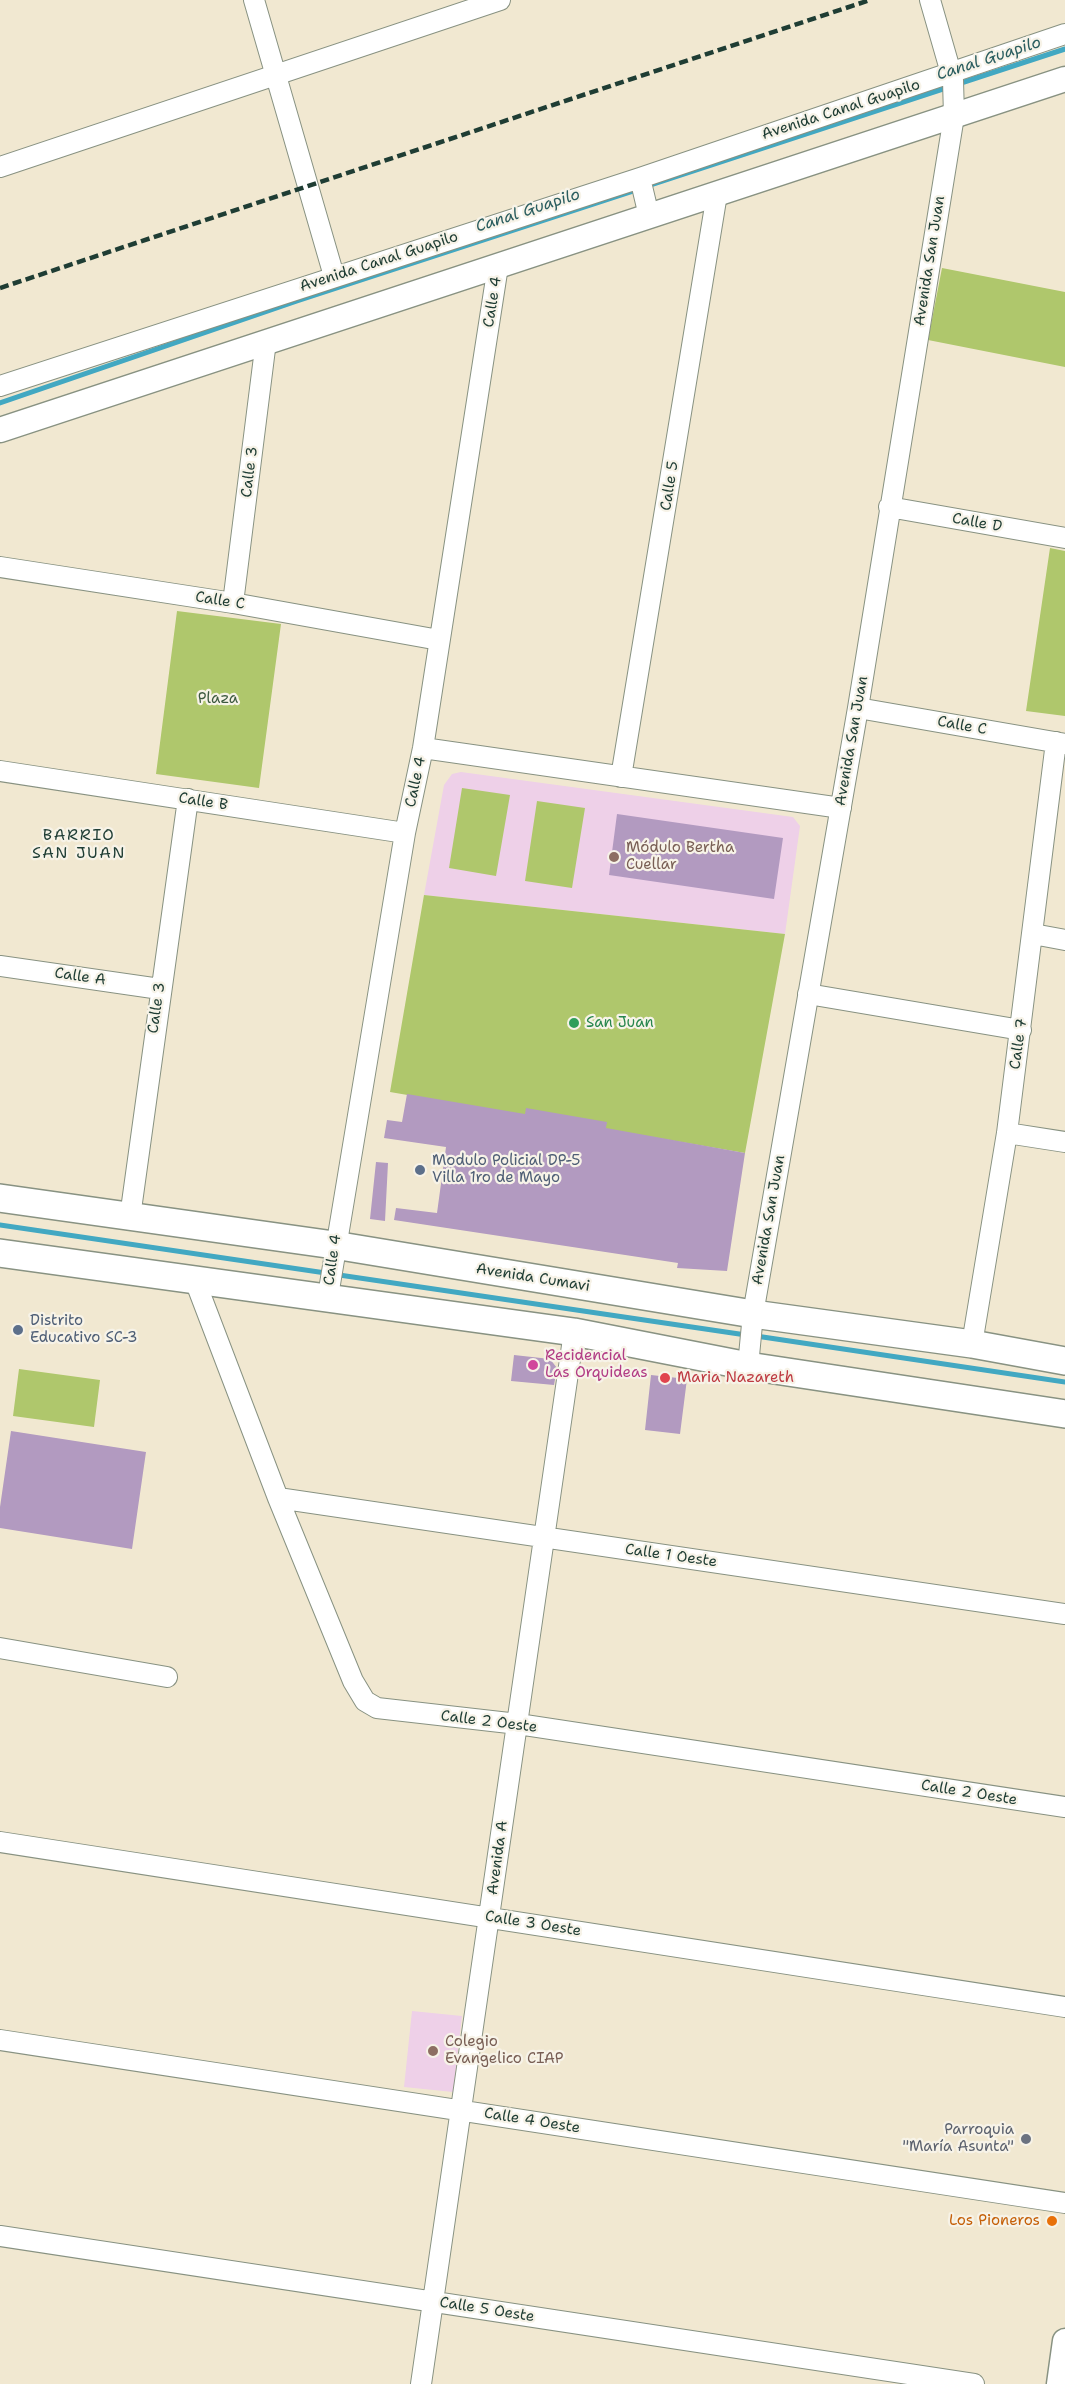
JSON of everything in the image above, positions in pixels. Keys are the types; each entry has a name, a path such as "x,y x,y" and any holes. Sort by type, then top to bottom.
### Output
{"main road":[{"name":"Avenida Cumavi","path":"0,1198 130,1217 573,1332 1065,1414"},
{"name":"Avenida Cumavi","path":"0,1253 194,1278 331,1271 972,1344 1065,1361"}],"street":[{"path":"254,0 334,276"},
{"path":"0,167 500,0"},
{"path":"930,0 952,76"},
{"name":"Avenida Canal Guapilo","path":"0,386 334,276 641,182 952,76 1065,34"},
{"name":"Avenida San Juan","path":"748,1360 752,1320 858,708 954,112 952,76"},
{"path":"0,430 498,266 648,213 717,194 954,112 1065,80"},
{"path":"641,182 648,213"},
{"name":"Calle 5","path":"621,777 717,194"},
{"name":"Calle 4","path":"331,1271 405,833 423,747 498,266"},
{"name":"Calle 3","path":"233,603 266,341"},
{"name":"Calle D","path":"889,507 1065,538"},
{"name":"Calle C","path":"0,567 233,603 439,640"},
{"name":"Calle C","path":"858,708 1061,743"},
{"name":"Calle 7","path":"972,1344 1007,1133 1061,743"},
{"path":"423,747 841,808"},
{"name":"Calle B","path":"0,771 405,833"},
{"name":"Calle 3","path":"130,1217 188,799"},
{"path":"1034,934 1065,939"},
{"name":"Calle A","path":"0,966 160,989"},
{"path":"808,994 1021,1030"},
{"path":"1007,1133 1065,1142"},
{"name":"Calle 2 Oeste","path":"194,1278 278,1498 353,1681 365,1701 377,1708 518,1724 1065,1807"},
{"name":"Avenida A","path":"421,2384 573,1332"},
{"name":"Calle 1 Oeste","path":"278,1498 1065,1614"},
{"path":"0,1648 167,1677"},
{"name":"Calle 3 Oeste","path":"0,1842 1065,2007"},
{"name":"Calle 4 Oeste","path":"0,2040 1065,2203"},
{"name":"Calle 5 Oeste","path":"0,2236 974,2384"},
{"path":"1059,2384 1065,2341"}],"shaded area":[{"name":"Módulo Bertha Cuellar","path":"461,772 793,817 800,826 785,934 424,895 444,785 452,774"},
{"name":"Colegio Evangelico CIAP","path":"412,2011 462,2016 453,2092 404,2087"}],"green space":[{"path":"942,268 1065,292 1065,367 928,340"},
{"path":"1050,548 1065,551 1065,716 1026,711"},
{"name":"Plaza","path":"177,611 281,624 259,788 156,774"},
{"path":"462,788 510,795 496,876 449,868"},
{"path":"537,801 585,808 572,888 525,881"},
{"name":"San Juan","path":"424,895 785,934 745,1153 390,1092"},
{"path":"19,1369 100,1380 94,1427 13,1416"}],"building":[{"path":"617,814 783,838 774,899 609,875"},
{"path":"407,1094 525,1114 526,1108 607,1122 606,1128 745,1153 727,1271 677,1268 678,1263 394,1220 396,1208 437,1213 446,1147 384,1138 387,1120 402,1122"},
{"path":"376,1162 388,1163 385,1221 370,1219"},
{"name":"Recidencial Las Orquideas","path":"514,1355 550,1359 557,1368 554,1385 511,1381"},
{"path":"651,1375 687,1379 680,1434 645,1430"},
{"path":"11,1431 146,1452 132,1549 0,1528 0,1507"}],"waterway":[{"name":"Canal Guapilo","path":"958,84 1065,49"},
{"name":"Canal Guapilo","path":"647,186 949,87"},
{"name":"Canal Guapilo","path":"0,403 297,301 639,189"},
{"path":"0,1225 746,1335"},
{"path":"756,1336 1065,1382"}],"railway":[{"path":"0,288 870,0"}],"place":[{"name":"Módulo Bertha Cuellar","path":"614,857"},
{"name":"San Juan","path":"574,1023"},
{"name":"Modulo Policial DP-5 Villa 1ro de Mayo","path":"420,1170"},
{"name":"Distrito Educativo SC-3","path":"18,1330"},
{"name":"Recidencial Las Orquideas","path":"533,1365"},
{"name":"Maria Nazareth","path":"665,1378"},
{"name":"Colegio Evangelico CIAP","path":"433,2051"},
{"name":"Parroquia \"María Asunta\"","path":"1026,2139"},
{"name":"Los Pioneros","path":"1052,2221"}],"district":[{"name":"BARRIO SAN JUAN","path":"79,845"}]}
